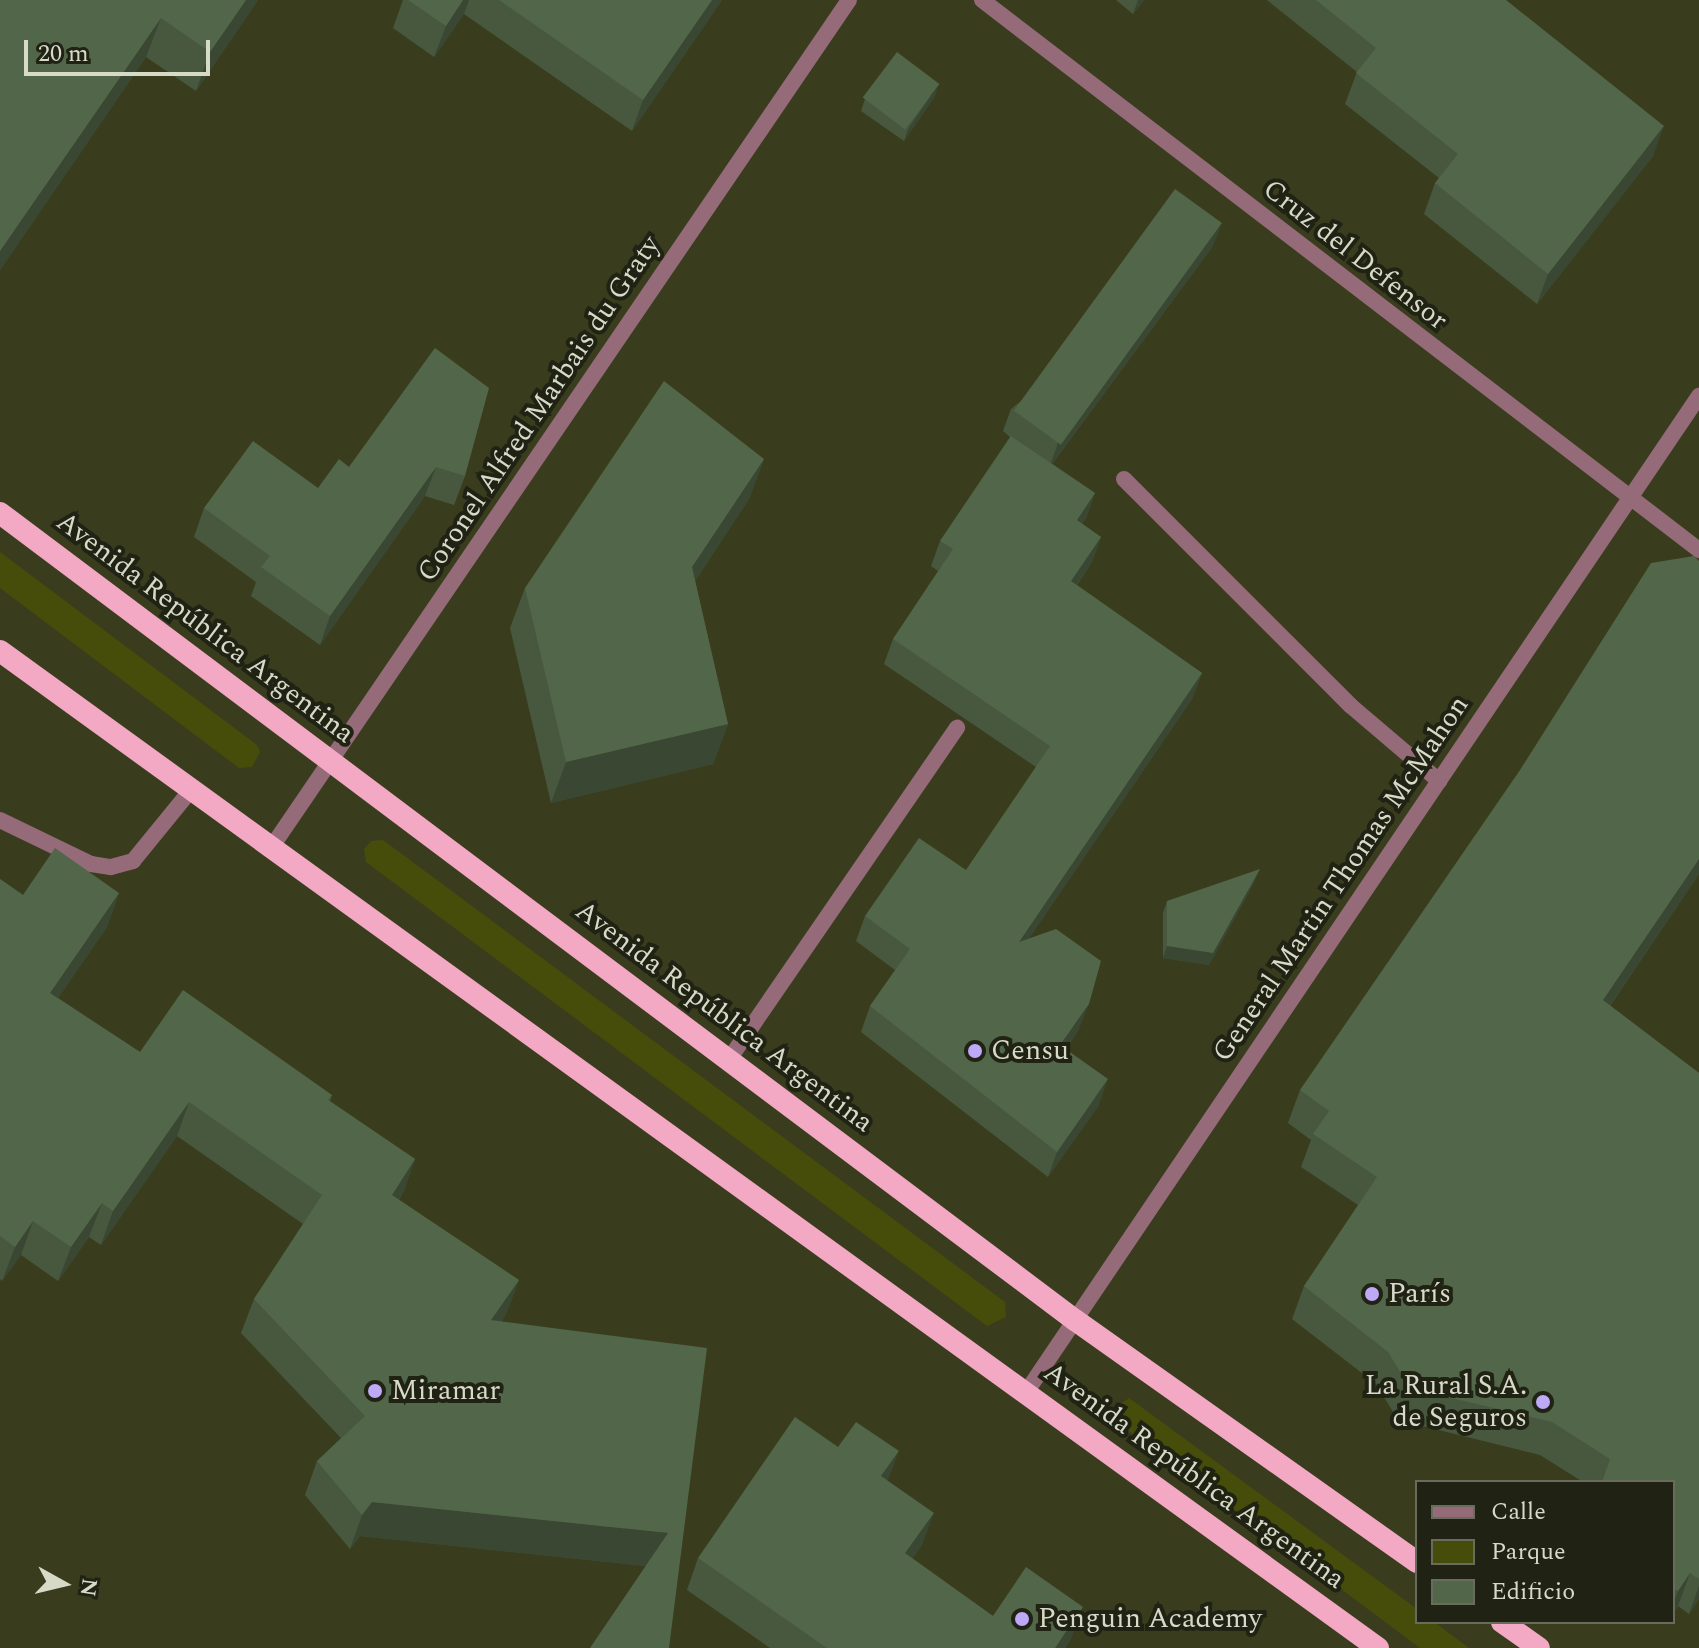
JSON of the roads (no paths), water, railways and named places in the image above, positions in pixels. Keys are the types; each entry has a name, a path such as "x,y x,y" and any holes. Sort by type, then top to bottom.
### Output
{"highway":[{"name":"Avenida República Argentina","path":"0,513 730,1058 1075,1320 1415,1561"},
{"name":"Avenida República Argentina","path":"0,651 1027,1391 1378,1648"},
{"path":"1505,1624 1539,1648"}],"street":[{"name":"Coronel Alfred Marbais du Graty","path":"271,848 849,0"},
{"name":"Cruz del Defensor","path":"982,0 1699,550"},
{"name":"General Martin Thomas McMahon","path":"1027,1391 1699,396"},
{"path":"1124,479 1351,706 1439,781"},
{"path":"730,1058 957,728"},
{"path":"0,820 91,864 111,867 133,861 191,790"}],"place":[{"name":"Censu","path":"975,1051"},
{"name":"París","path":"1372,1294"},
{"name":"Miramar","path":"375,1391"},
{"name":"La Rural S.A. de Seguros","path":"1543,1402"},
{"name":"Penguin Academy","path":"1022,1619"}]}
